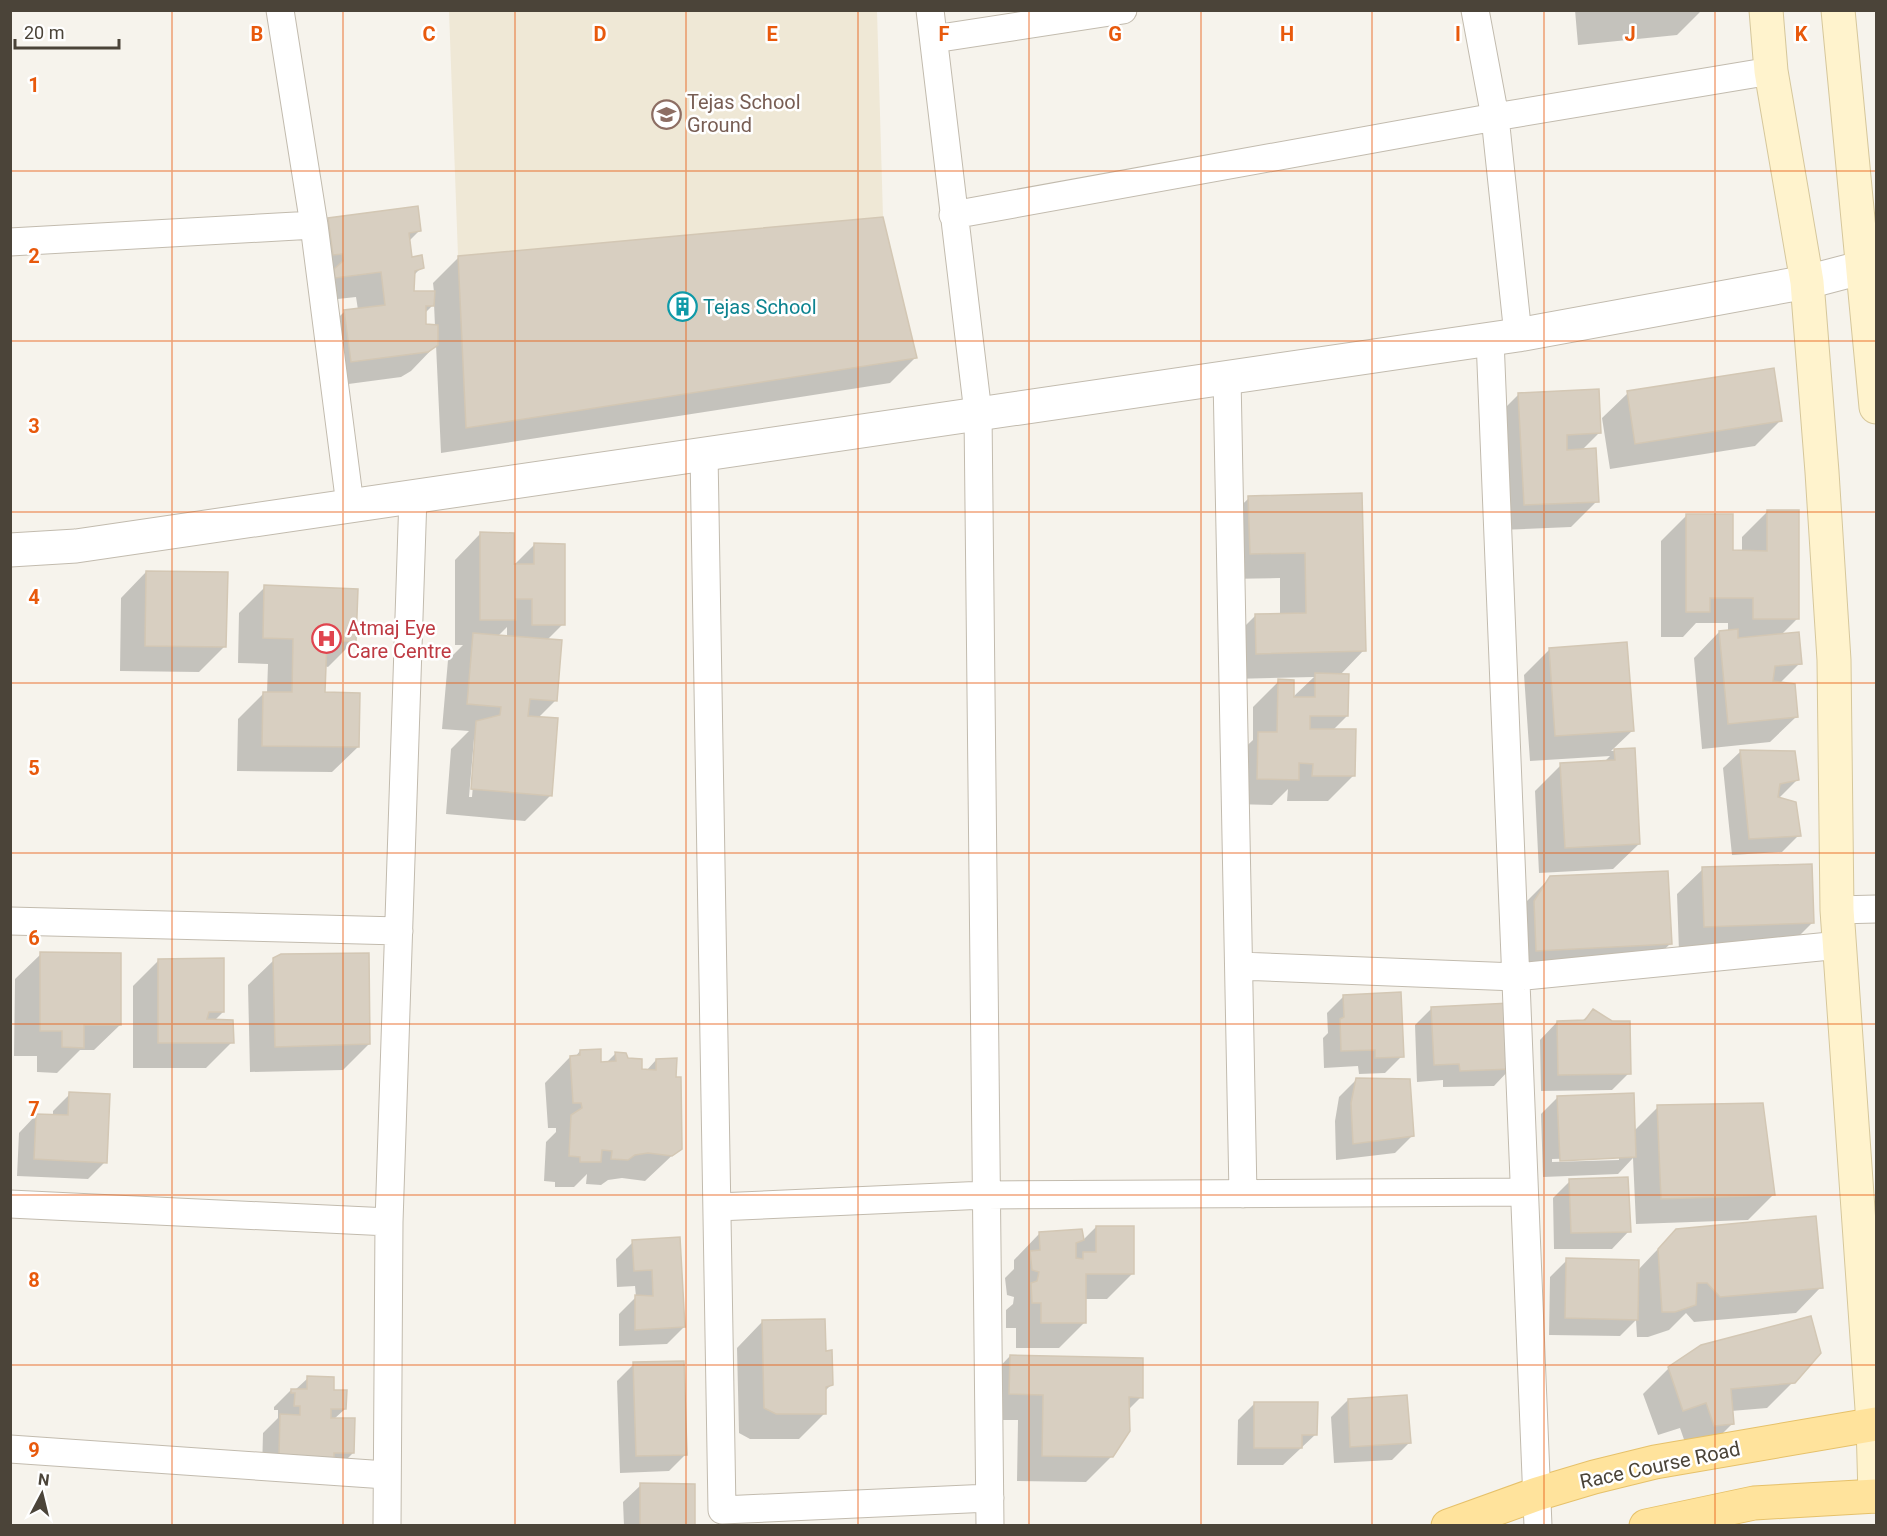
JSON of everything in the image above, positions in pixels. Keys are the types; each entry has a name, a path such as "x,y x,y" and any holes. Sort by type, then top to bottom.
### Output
{"main road":[{"path":"1646,1526 1754,1503 1876,1496 1869,1280 1837,910 1834,660 1822,472 1807,282 1771,71 1766,10"},
{"path":"1838,10 1876,407"},
{"name":"Race Course Road","path":"1448,1526 1537,1510 1594,1477 1655,1462 1875,1424"}],"street":[{"path":"280,10 314,225 350,505"},
{"path":"930,10 978,413 990,1526"},
{"path":"934,39 1124,10"},
{"path":"1475,10 1495,117 1504,337 1516,977 1537,1510"},
{"path":"953,215 1495,117 1771,71"},
{"path":"10,242 314,225"},
{"path":"10,550 76,546 1504,337 1807,282 1864,267"},
{"path":"1227,377 1243,1194"},
{"path":"704,453 722,1510 990,1498"},
{"path":"387,1526 389,1222 413,496"},
{"path":"1837,910 1876,909"},
{"path":"10,921 399,931"},
{"path":"1239,966 1516,977 1840,945"},
{"path":"717,1207 987,1195 1524,1192"},
{"path":"10,1203 389,1222"},
{"path":"10,1449 386,1475"}],"shaded area":[{"name":"Tejas School Ground","path":"449,11 877,11 883,217 458,256"}],"building":[{"path":"418,206 421,231 409,233 412,257 422,255 424,268 415,271 414,291 435,291 434,306 426,306 426,324 438,325 438,345 428,352 351,362 344,310 385,305 381,272 335,278 334,269 343,261 342,254 333,255 328,218"},
{"name":"Tejas School","path":"883,217 917,358 466,428 458,256"},
{"path":"1774,368 1782,421 1635,444 1627,391"},
{"path":"1599,389 1601,433 1567,435 1567,450 1596,448 1599,502 1524,505 1518,393"},
{"path":"1362,493 1366,651 1256,654 1255,614 1306,613 1305,553 1250,554 1248,496"},
{"path":"1767,510 1799,510 1799,619 1753,619 1753,598 1710,598 1710,612 1686,612 1686,514 1733,514 1733,550 1767,551"},
{"path":"480,532 514,533 514,564 534,564 534,543 565,544 565,625 532,625 532,599 516,599 516,620 480,620"},
{"path":"146,571 228,572 226,647 145,646"},
{"path":"264,585 358,589 356,642 327,640 325,692 360,693 359,747 262,746 263,692 292,692 293,639 263,638"},
{"path":"1738,629 1738,638 1799,632 1802,664 1775,666 1773,681 1795,684 1798,717 1728,724 1719,631"},
{"path":"473,633 562,640 557,701 530,699 528,716 558,718 552,796 471,789 476,721 500,715 501,707 467,704"},
{"path":"1627,642 1634,731 1555,736 1549,648"},
{"path":"1315,673 1349,674 1348,716 1310,716 1310,729 1356,729 1355,776 1312,776 1313,764 1299,763 1299,780 1257,779 1258,732 1277,732 1278,679 1294,680 1294,697 1315,697"},
{"path":"1635,748 1640,844 1565,848 1560,763 1615,760 1614,749"},
{"path":"1740,750 1795,751 1799,780 1780,784 1778,797 1796,802 1801,836 1749,839"},
{"path":"1812,864 1814,923 1704,927 1702,867"},
{"path":"1668,871 1672,944 1536,951 1534,901 1550,876"},
{"path":"40,952 121,953 121,1025 84,1025 84,1048 62,1047 62,1031 40,1031"},
{"path":"369,953 370,1044 275,1047 273,958 281,954"},
{"path":"224,958 224,1012 209,1012 207,1019 233,1020 234,1043 158,1043 158,959"},
{"path":"1401,992 1404,1057 1375,1058 1375,1050 1341,1051 1340,1019 1344,1017 1343,995"},
{"path":"1510,1003 1512,1069 1460,1071 1459,1064 1434,1065 1431,1007"},
{"path":"1593,1009 1612,1021 1630,1021 1631,1074 1558,1075 1557,1021 1585,1020"},
{"path":"601,1049 601,1062 616,1061 615,1052 626,1053 628,1058 642,1059 642,1069 656,1070 656,1059 677,1058 676,1077 681,1077 682,1149 672,1156 648,1153 635,1155 628,1160 611,1159 612,1151 602,1150 601,1162 580,1162 580,1157 569,1156 571,1115 582,1108 581,1103 573,1103 570,1056 580,1055 580,1050"},
{"path":"1356,1078 1410,1079 1414,1136 1353,1144 1351,1103"},
{"path":"69,1092 110,1094 107,1163 34,1159 36,1114 68,1115"},
{"path":"1634,1093 1636,1157 1560,1161 1557,1096"},
{"path":"1763,1103 1775,1195 1661,1199 1657,1105"},
{"path":"1628,1177 1631,1232 1571,1233 1569,1179"},
{"path":"1816,1216 1823,1288 1720,1297 1707,1283 1697,1283 1696,1305 1675,1312 1662,1312 1658,1249 1676,1229"},
{"path":"1096,1226 1134,1226 1134,1274 1086,1274 1086,1323 1041,1323 1041,1303 1032,1303 1031,1283 1037,1281 1039,1272 1032,1270 1030,1251 1040,1250 1039,1232 1082,1229 1084,1240 1076,1243 1076,1258 1083,1259 1083,1252 1096,1252"},
{"path":"680,1237 685,1327 635,1330 635,1295 653,1296 652,1270 634,1271 632,1240"},
{"path":"1566,1258 1639,1260 1638,1320 1565,1318"},
{"path":"1811,1316 1821,1353 1795,1383 1731,1389 1734,1424 1714,1426 1706,1403 1683,1411 1668,1367 1701,1345"},
{"path":"825,1319 826,1351 832,1350 833,1385 826,1387 826,1414 776,1414 764,1408 762,1320"},
{"path":"1010,1355 1143,1358 1143,1398 1129,1397 1130,1431 1113,1457 1042,1456 1043,1395 1009,1394"},
{"path":"684,1361 687,1455 636,1456 633,1362"},
{"path":"307,1376 334,1377 334,1390 347,1390 346,1409 331,1409 331,1418 355,1418 354,1453 334,1453 334,1463 297,1462 297,1455 279,1455 280,1414 300,1415 300,1406 294,1406 295,1393 291,1393 291,1389 307,1389"},
{"path":"1407,1395 1411,1443 1350,1447 1348,1399"},
{"path":"1254,1402 1318,1402 1317,1435 1302,1435 1302,1448 1254,1448"},
{"path":"640,1483 695,1484 695,1526 640,1526"}],"place":[{"name":"Tejas School Ground","path":"666,114"},
{"name":"Tejas School","path":"682,307"},
{"name":"Atmaj Eye Care Centre","path":"326,639"}]}
